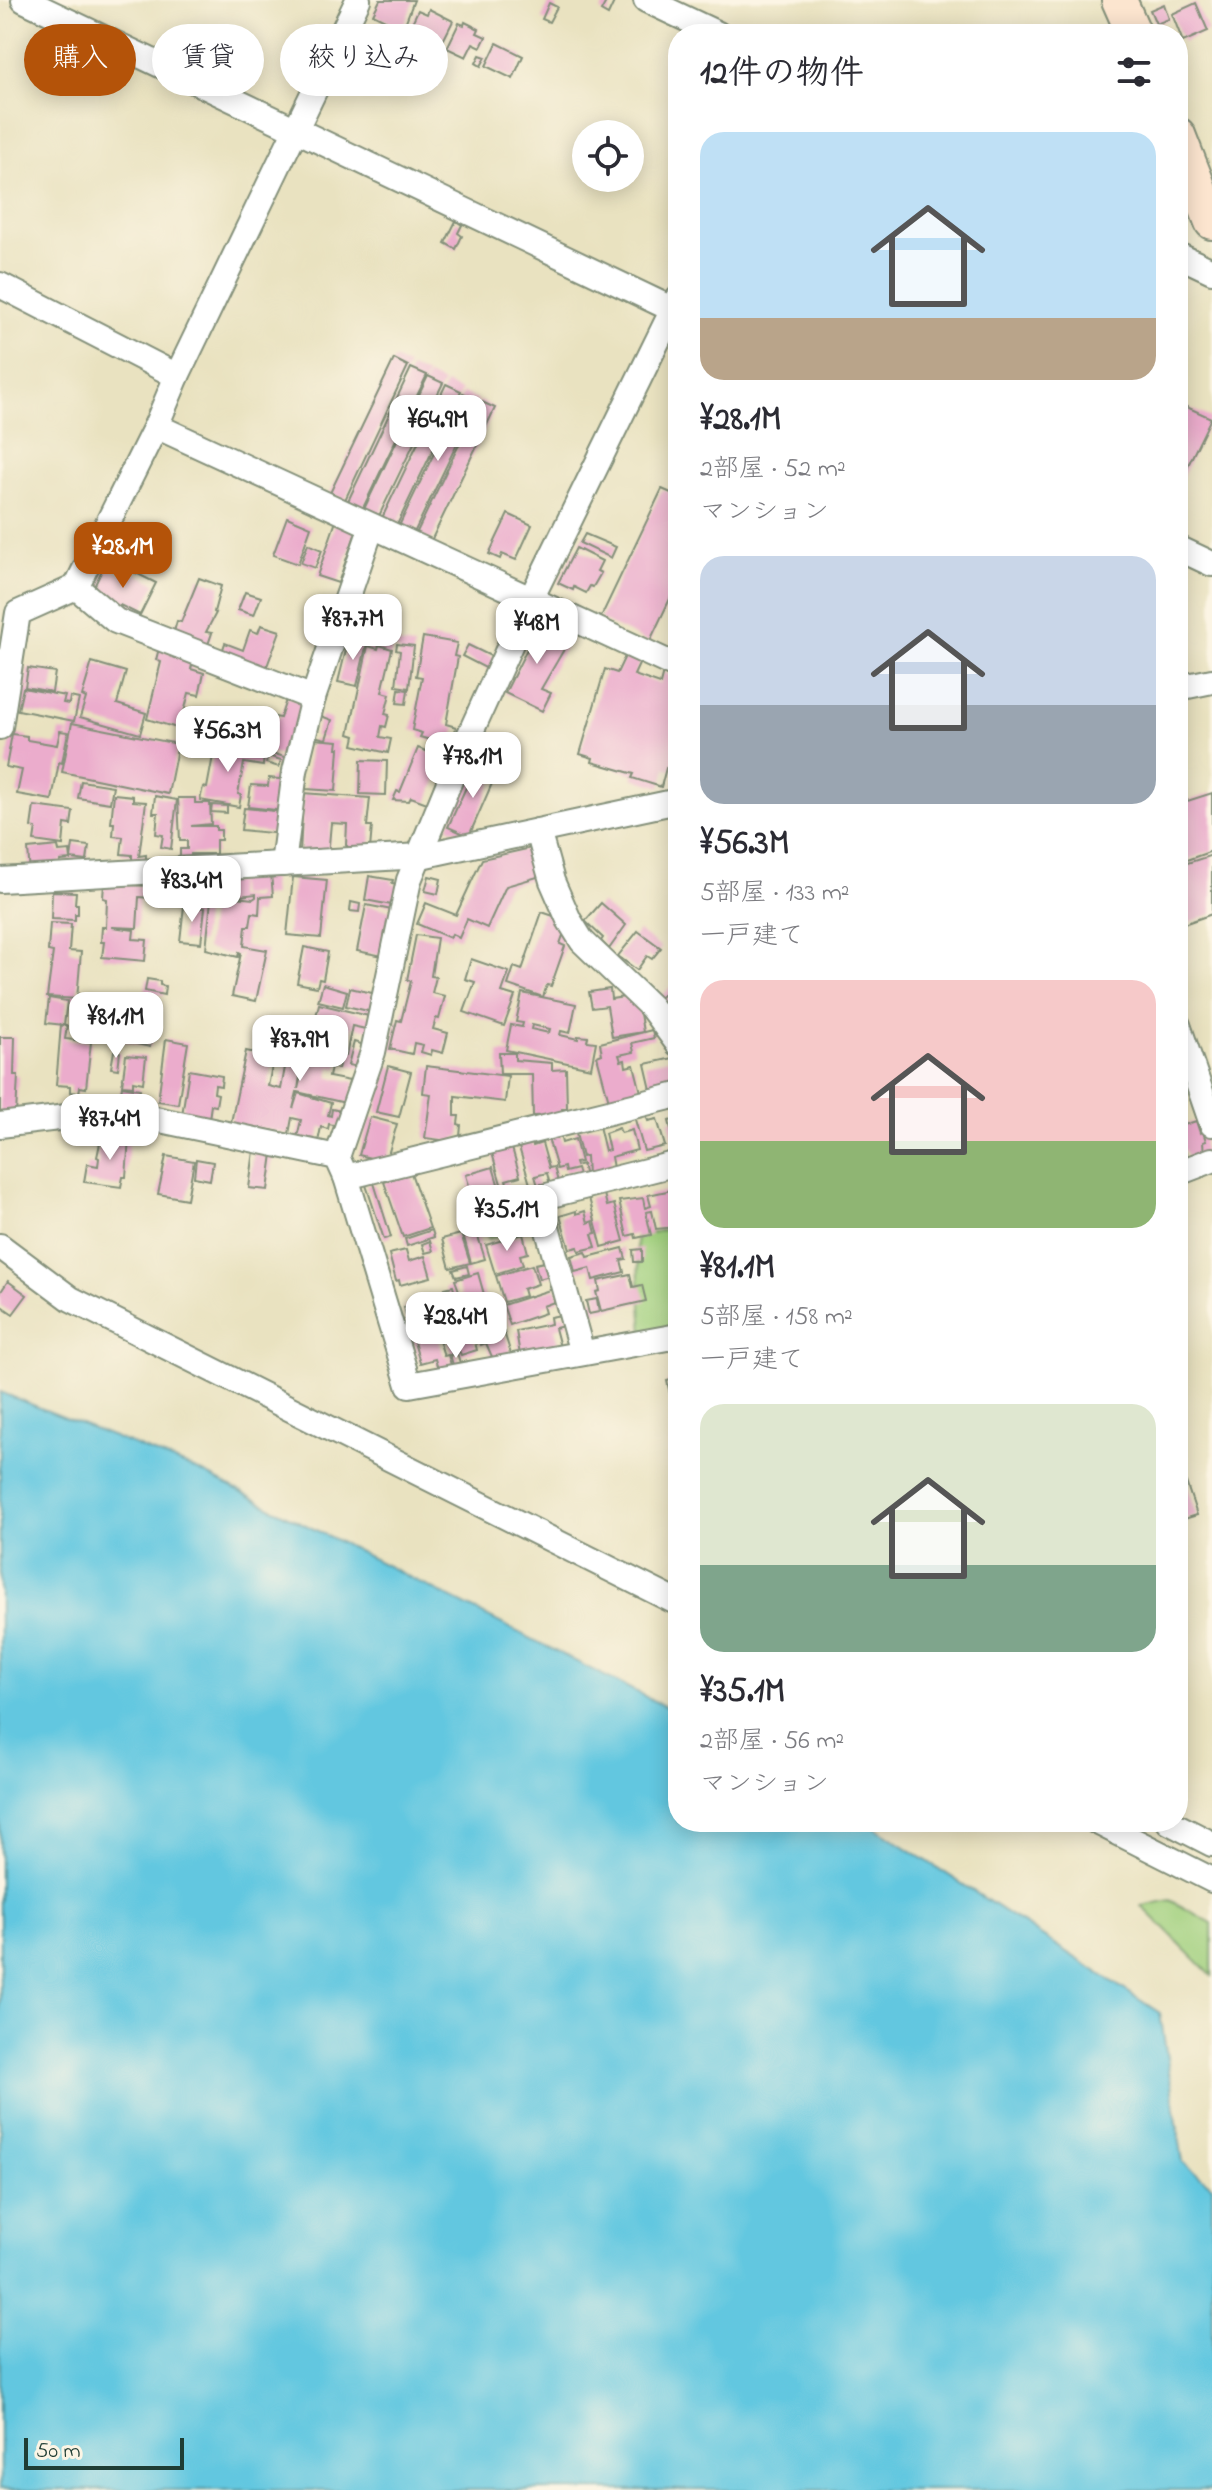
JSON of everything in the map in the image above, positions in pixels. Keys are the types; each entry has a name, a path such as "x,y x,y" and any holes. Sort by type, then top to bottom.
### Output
{"street":[{"path":"24,0 668,303"},
{"path":"0,727 9,610 76,587 358,0"},
{"path":"646,0 697,24"},
{"path":"1119,0 1130,24"},
{"path":"1188,161 1212,222"},
{"path":"1188,260 1212,271"},
{"path":"0,285 177,376"},
{"path":"668,323 531,599 460,756 409,880 373,1052 342,1167 409,1385 668,1338"},
{"path":"156,426 668,662"},
{"path":"283,864 295,771 313,698 372,526"},
{"path":"1188,553 1212,564"},
{"path":"76,587 116,621 313,698"},
{"path":"1188,686 1212,681"},
{"path":"0,880 421,856 668,803"},
{"path":"538,831 552,881 582,941 651,1007 668,1030"},
{"path":"1188,1054 1212,1124"},
{"path":"0,1125 92,1114 141,1116 342,1167 668,1097"},
{"path":"1188,1169 1212,1160"},
{"path":"582,1353 528,1200 668,1165"},
{"path":"0,1246 71,1299 668,1598"},
{"path":"1117,1832 1212,1880"},
{"path":"1188,1832 1212,1844"}],"green space":[{"path":"537,1203 542,1226 488,1239 483,1216"},
{"path":"668,1229 668,1328 643,1333 636,1237"},
{"path":"1170,1900 1212,1923 1212,1976 1142,1906"}],"water":[{"path":"0,1392 199,1471 668,1708 668,1832 882,1832 1160,2013 1183,2162 1212,2186 1212,2490 0,2490"}],"building":[{"path":"380,0 414,0 405,24 393,24 373,14"},
{"path":"607,0 615,0 608,15 601,11"},
{"path":"549,3 557,7 549,22 542,19"},
{"path":"1196,3 1208,31 1188,40 1188,24 1176,24 1172,14"},
{"path":"1164,4 1169,19 1156,24 1150,10"},
{"path":"429,9 453,21 448,31 448,24 411,24 418,10 427,14"},
{"path":"465,22 479,29 477,33 486,37 481,47 473,43 466,57 448,48 459,23 464,25"},
{"path":"497,43 523,56 513,79 486,66"},
{"path":"480,55 486,57 481,66 476,63"},
{"path":"456,221 462,225 458,233 462,236 456,249 445,243"},
{"path":"394,359 408,366 345,500 330,493"},
{"path":"411,368 427,375 363,508 348,501"},
{"path":"428,376 443,383 379,516 364,509"},
{"path":"446,384 461,391 397,525 382,518"},
{"path":"463,393 478,400 414,533 399,526"},
{"path":"480,401 495,408 431,541 416,534"},
{"path":"1188,408 1211,418 1188,465"},
{"path":"662,489 668,492 668,603 649,643 600,619"},
{"path":"508,514 532,525 516,560 502,554 500,559 489,554"},
{"path":"287,517 311,527 298,564 273,555"},
{"path":"336,521 357,529 338,583 317,576"},
{"path":"585,534 616,547 611,558 580,543"},
{"path":"308,544 322,550 315,568 301,563"},
{"path":"576,548 602,561 597,571 601,573 586,593 558,583"},
{"path":"104,566 125,576 128,569 156,583 140,615 120,605 118,609 90,595"},
{"path":"199,578 221,586 216,613 206,632 212,633 205,653 173,635"},
{"path":"245,592 261,597 254,615 238,610"},
{"path":"548,617 562,623 554,640 566,646 541,689 551,693 542,711 505,693 542,619"},
{"path":"261,625 280,631 263,677 219,661 225,643 243,650 250,630 258,633"},
{"path":"423,637 457,643 454,656 458,657 446,724 456,727 451,746 420,737 422,733 412,730 422,677 416,676"},
{"path":"349,638 367,643 357,686 338,682"},
{"path":"397,644 414,646 409,688 396,686 400,651 396,650"},
{"path":"379,645 392,649 382,692 390,694 385,714 389,715 380,737 391,739 388,753 353,745 355,736 349,734 368,646 378,649"},
{"path":"468,645 501,661 495,673 462,656"},
{"path":"159,648 193,661 191,669 204,673 199,695 189,693 182,720 192,723 190,732 147,719 161,662 156,660"},
{"path":"626,654 641,660 634,675 660,684 663,672 668,674 668,769 661,787 632,778 634,774 592,762 593,758 580,754 605,669 617,673"},
{"path":"92,662 126,672 117,704 146,713 140,734 80,717 86,698 82,696"},
{"path":"28,668 55,672 52,692 25,687"},
{"path":"23,688 65,696 63,703 69,704 70,697 79,699 74,721 18,710"},
{"path":"399,689 408,690 406,704 397,703"},
{"path":"287,697 309,704 290,759 269,752 273,739 269,738 265,753 212,744 219,706 280,718"},
{"path":"321,716 332,720 326,739 314,736"},
{"path":"72,723 178,744 168,794 62,772"},
{"path":"60,731 68,732 52,800 17,794 22,770 6,767 12,734 57,745"},
{"path":"313,739 338,741 336,791 306,789 309,749"},
{"path":"208,744 264,754 263,766 244,763 238,794 241,795 239,807 200,800 203,787 207,788 213,756 206,754"},
{"path":"418,748 439,756 440,753 447,755 427,803 411,797 409,801 393,800 397,791 400,792"},
{"path":"268,756 281,760 279,767 266,763"},
{"path":"361,760 387,761 386,795 360,794"},
{"path":"477,763 497,772 469,836 448,827"},
{"path":"269,778 289,780 286,811 248,807 251,785 268,786"},
{"path":"81,781 113,786 110,803 78,798"},
{"path":"303,793 370,798 367,826 372,826 370,849 349,848 346,845 347,824 331,823 328,856 300,854"},
{"path":"1212,793 1212,851 1188,859 1188,801"},
{"path":"114,794 133,796 133,801 146,802 139,856 146,855 146,863 132,863 132,855 121,854 123,837 113,836 114,823 111,823"},
{"path":"155,796 177,800 171,849 161,847 163,835 156,834 158,813 153,813"},
{"path":"178,798 195,798 195,803 210,803 211,824 191,826 216,826 216,830 221,830 221,840 216,840 216,854 191,854 191,861 180,861 180,849 187,849 187,841 180,841"},
{"path":"212,805 227,806 227,813 211,812"},
{"path":"34,806 73,811 71,825 65,824 63,845 34,841 36,828 31,827"},
{"path":"244,808 284,812 282,834 241,830"},
{"path":"73,844 89,846 87,861 71,859"},
{"path":"58,846 59,852 70,851 71,860 60,861 61,872 30,874 28,849"},
{"path":"531,848 548,874 506,886 487,928 467,919 459,938 452,934 450,938 417,924 426,903 456,915 482,859"},
{"path":"1212,855 1212,914 1188,922 1188,863"},
{"path":"271,873 273,896 260,897 259,914 252,913 250,926 246,926 244,946 267,950 256,1001 232,996 241,953 238,957 206,949 213,880 237,882 236,897 253,899 256,894 239,896 237,876"},
{"path":"369,876 393,880 392,883 401,885 397,906 365,900"},
{"path":"429,876 441,879 438,894 425,891"},
{"path":"293,877 327,880 321,938 287,935"},
{"path":"206,879 207,900 169,902 168,881"},
{"path":"104,884 151,886 150,898 139,897 137,928 112,927 134,930 133,939 147,940 145,961 102,957 102,927 106,927 107,899 103,898"},
{"path":"52,891 76,892 78,914 75,914 75,920 51,919"},
{"path":"351,902 360,904 359,912 350,911"},
{"path":"601,903 626,925 609,949 601,941 603,938 585,921"},
{"path":"366,905 392,910 383,956 357,951"},
{"path":"184,906 205,908 201,943 180,941"},
{"path":"542,912 568,921 560,944 565,946 551,986 547,985 543,997 508,985 514,967 522,970"},
{"path":"50,923 71,924 69,951 81,952 77,999 47,997 53,952 48,951"},
{"path":"638,931 661,948 652,959 647,956 637,970 618,956"},
{"path":"416,935 437,938 431,976 436,977 432,993 445,996 433,1029 448,1033 443,1053 432,1050 431,1055 421,1052 423,1045 414,1043 412,1054 390,1049 411,981 407,980"},
{"path":"304,947 328,952 323,980 319,979 317,987 297,983"},
{"path":"471,959 509,972 502,992 515,996 504,1026 464,1012 475,982 465,979"},
{"path":"147,979 160,981 160,985 165,986 164,995 145,991"},
{"path":"323,984 347,991 343,1007 318,1001"},
{"path":"350,988 381,995 377,1013 346,1006"},
{"path":"610,989 611,999 637,995 643,1032 612,1037 607,1006 592,1008 589,992"},
{"path":"668,990 668,1010 659,999"},
{"path":"522,993 576,1004 570,1033 561,1031 560,1035 578,1039 578,1036 588,1037 587,1041 596,1042 591,1068 506,1050 511,1025 522,1027 523,1023 516,1022","holes":["532,1025 550,1029 549,1033 531,1029"]},
{"path":"129,997 147,1001 146,1005 155,1007 152,1017 144,1015 142,1023 155,1026 150,1047 107,1037 116,998 128,1001"},
{"path":"49,998 67,1001 64,1025 46,1023"},
{"path":"94,1002 105,1003 104,1009 111,1009 108,1031 91,1030"},
{"path":"319,1004 373,1017 370,1030 352,1026 346,1056 319,1050 341,1056 338,1069 331,1067 329,1077 355,1082 350,1104 297,1092 293,1109 298,1093 331,1103 328,1115 331,1116 332,1109 350,1113 346,1128 329,1124 328,1129 321,1127 317,1147 296,1142 301,1120 292,1118 289,1134 260,1128 259,1133 230,1127 246,1051 274,1057 268,1086 281,1089 286,1062 302,1064 298,1089 307,1049 310,1043 314,1044 320,1017 316,1016"},
{"path":"61,1025 67,1026 65,1039 91,1042 86,1088 80,1087 79,1093 70,1092 70,1086 56,1085"},
{"path":"652,1030 654,1038 632,1043 634,1052 619,1055 621,1061 625,1060 626,1067 634,1065 642,1096 610,1105 597,1056 602,1054 600,1043"},
{"path":"0,1037 15,1037 14,1075 18,1075 16,1115 0,1115"},
{"path":"166,1039 188,1043 178,1104 158,1101"},
{"path":"354,1042 368,1046 363,1068 348,1065"},
{"path":"114,1051 120,1052 118,1069 111,1068"},
{"path":"499,1053 515,1053 515,1060 552,1063 552,1070 566,1069 567,1108 562,1108 563,1115 533,1116 532,1074 500,1074"},
{"path":"126,1055 146,1057 143,1083 133,1081 133,1086 122,1085"},
{"path":"668,1059 668,1090 652,1094 645,1064"},
{"path":"388,1066 411,1072 399,1117 376,1112"},
{"path":"426,1066 508,1076 505,1102 455,1096 455,1116 459,1116 458,1124 461,1125 460,1137 456,1137 456,1142 425,1138 431,1094 423,1093"},
{"path":"189,1070 222,1076 221,1086 215,1085 214,1093 218,1094 216,1106 211,1105 209,1119 182,1115"},
{"path":"122,1086 140,1089 137,1107 119,1104"},
{"path":"646,1113 648,1121 657,1119 665,1146 644,1151 634,1116"},
{"path":"370,1117 397,1124 386,1162 359,1155"},
{"path":"1196,1121 1206,1141 1203,1142 1204,1154 1188,1159 1188,1124"},
{"path":"599,1126 605,1151 609,1150 605,1133 619,1128 621,1133 632,1130 637,1150 611,1157 613,1168 587,1175 586,1156 582,1157 575,1130"},
{"path":"102,1134 129,1138 126,1177 123,1177 121,1187 84,1182 87,1164 98,1166"},
{"path":"560,1135 562,1143 575,1139 581,1162 575,1163 576,1166 582,1164 585,1177 580,1178 577,1169 565,1172 564,1167 557,1169 548,1138"},
{"path":"531,1140 533,1146 542,1143 549,1168 554,1167 558,1182 550,1185 547,1173 535,1176 539,1189 532,1191 518,1144"},
{"path":"512,1148 520,1176 506,1180 510,1193 504,1194 492,1153"},
{"path":"254,1151 273,1154 268,1190 249,1188"},
{"path":"166,1156 194,1161 187,1199 158,1194"},
{"path":"196,1159 213,1162 210,1180 194,1177"},
{"path":"493,1167 504,1204 477,1212 466,1175"},
{"path":"411,1173 430,1228 403,1237 384,1182"},
{"path":"374,1183 391,1237 384,1239 366,1185"},
{"path":"668,1191 668,1228 656,1229 652,1211 646,1212 651,1235 627,1236 619,1201 643,1198 645,1208 651,1206 648,1195"},
{"path":"604,1194 607,1206 614,1204 624,1241 602,1247 589,1198"},
{"path":"576,1211 576,1214 585,1211 588,1223 593,1221 596,1233 592,1234 596,1247 579,1251 578,1247 570,1249 560,1216"},
{"path":"432,1230 434,1237 407,1246 405,1239"},
{"path":"476,1230 485,1259 471,1263 463,1234"},
{"path":"461,1234 470,1263 450,1268 442,1239"},
{"path":"523,1234 528,1253 520,1255 523,1265 495,1274 486,1245"},
{"path":"430,1241 433,1251 425,1253 422,1244"},
{"path":"623,1248 626,1259 621,1260 624,1272 593,1280 590,1268 575,1272 571,1256 586,1252 588,1257"},
{"path":"642,1249 642,1262 634,1262 633,1250"},
{"path":"406,1250 409,1261 425,1256 431,1277 400,1285 399,1280 396,1281 389,1254"},
{"path":"549,1261 553,1275 539,1279 535,1264"},
{"path":"532,1265 538,1284 523,1289 525,1296 504,1302 496,1276"},
{"path":"467,1266 469,1274 456,1277 453,1270"},
{"path":"478,1273 487,1305 495,1303 496,1307 454,1319 445,1288 453,1286 456,1298 461,1296 455,1280"},
{"path":"630,1274 633,1287 642,1285 646,1301 601,1311 596,1292 600,1291 598,1281"},
{"path":"8,1281 27,1295 13,1314 0,1305 0,1293"},
{"path":"556,1288 560,1300 543,1306 545,1313 510,1325 503,1305"},
{"path":"597,1299 599,1312 589,1314 586,1301"},
{"path":"435,1300 436,1304 446,1301 452,1319 422,1328 421,1323 415,1324 414,1320 408,1322 404,1307"},
{"path":"494,1312 511,1354 493,1359 486,1343 481,1345 473,1318"},
{"path":"566,1314 568,1325 555,1328 560,1347 520,1355 516,1331 551,1324 550,1317"},
{"path":"461,1319 463,1325 470,1323 477,1350 461,1355 459,1351 452,1353 444,1323"},
{"path":"441,1327 444,1336 438,1337 444,1356 448,1355 451,1365 438,1369 435,1359 420,1363 412,1335"},
{"path":"457,1353 461,1366 454,1368 450,1355"},
{"path":"1188,1488 1197,1515 1188,1518"}]}
